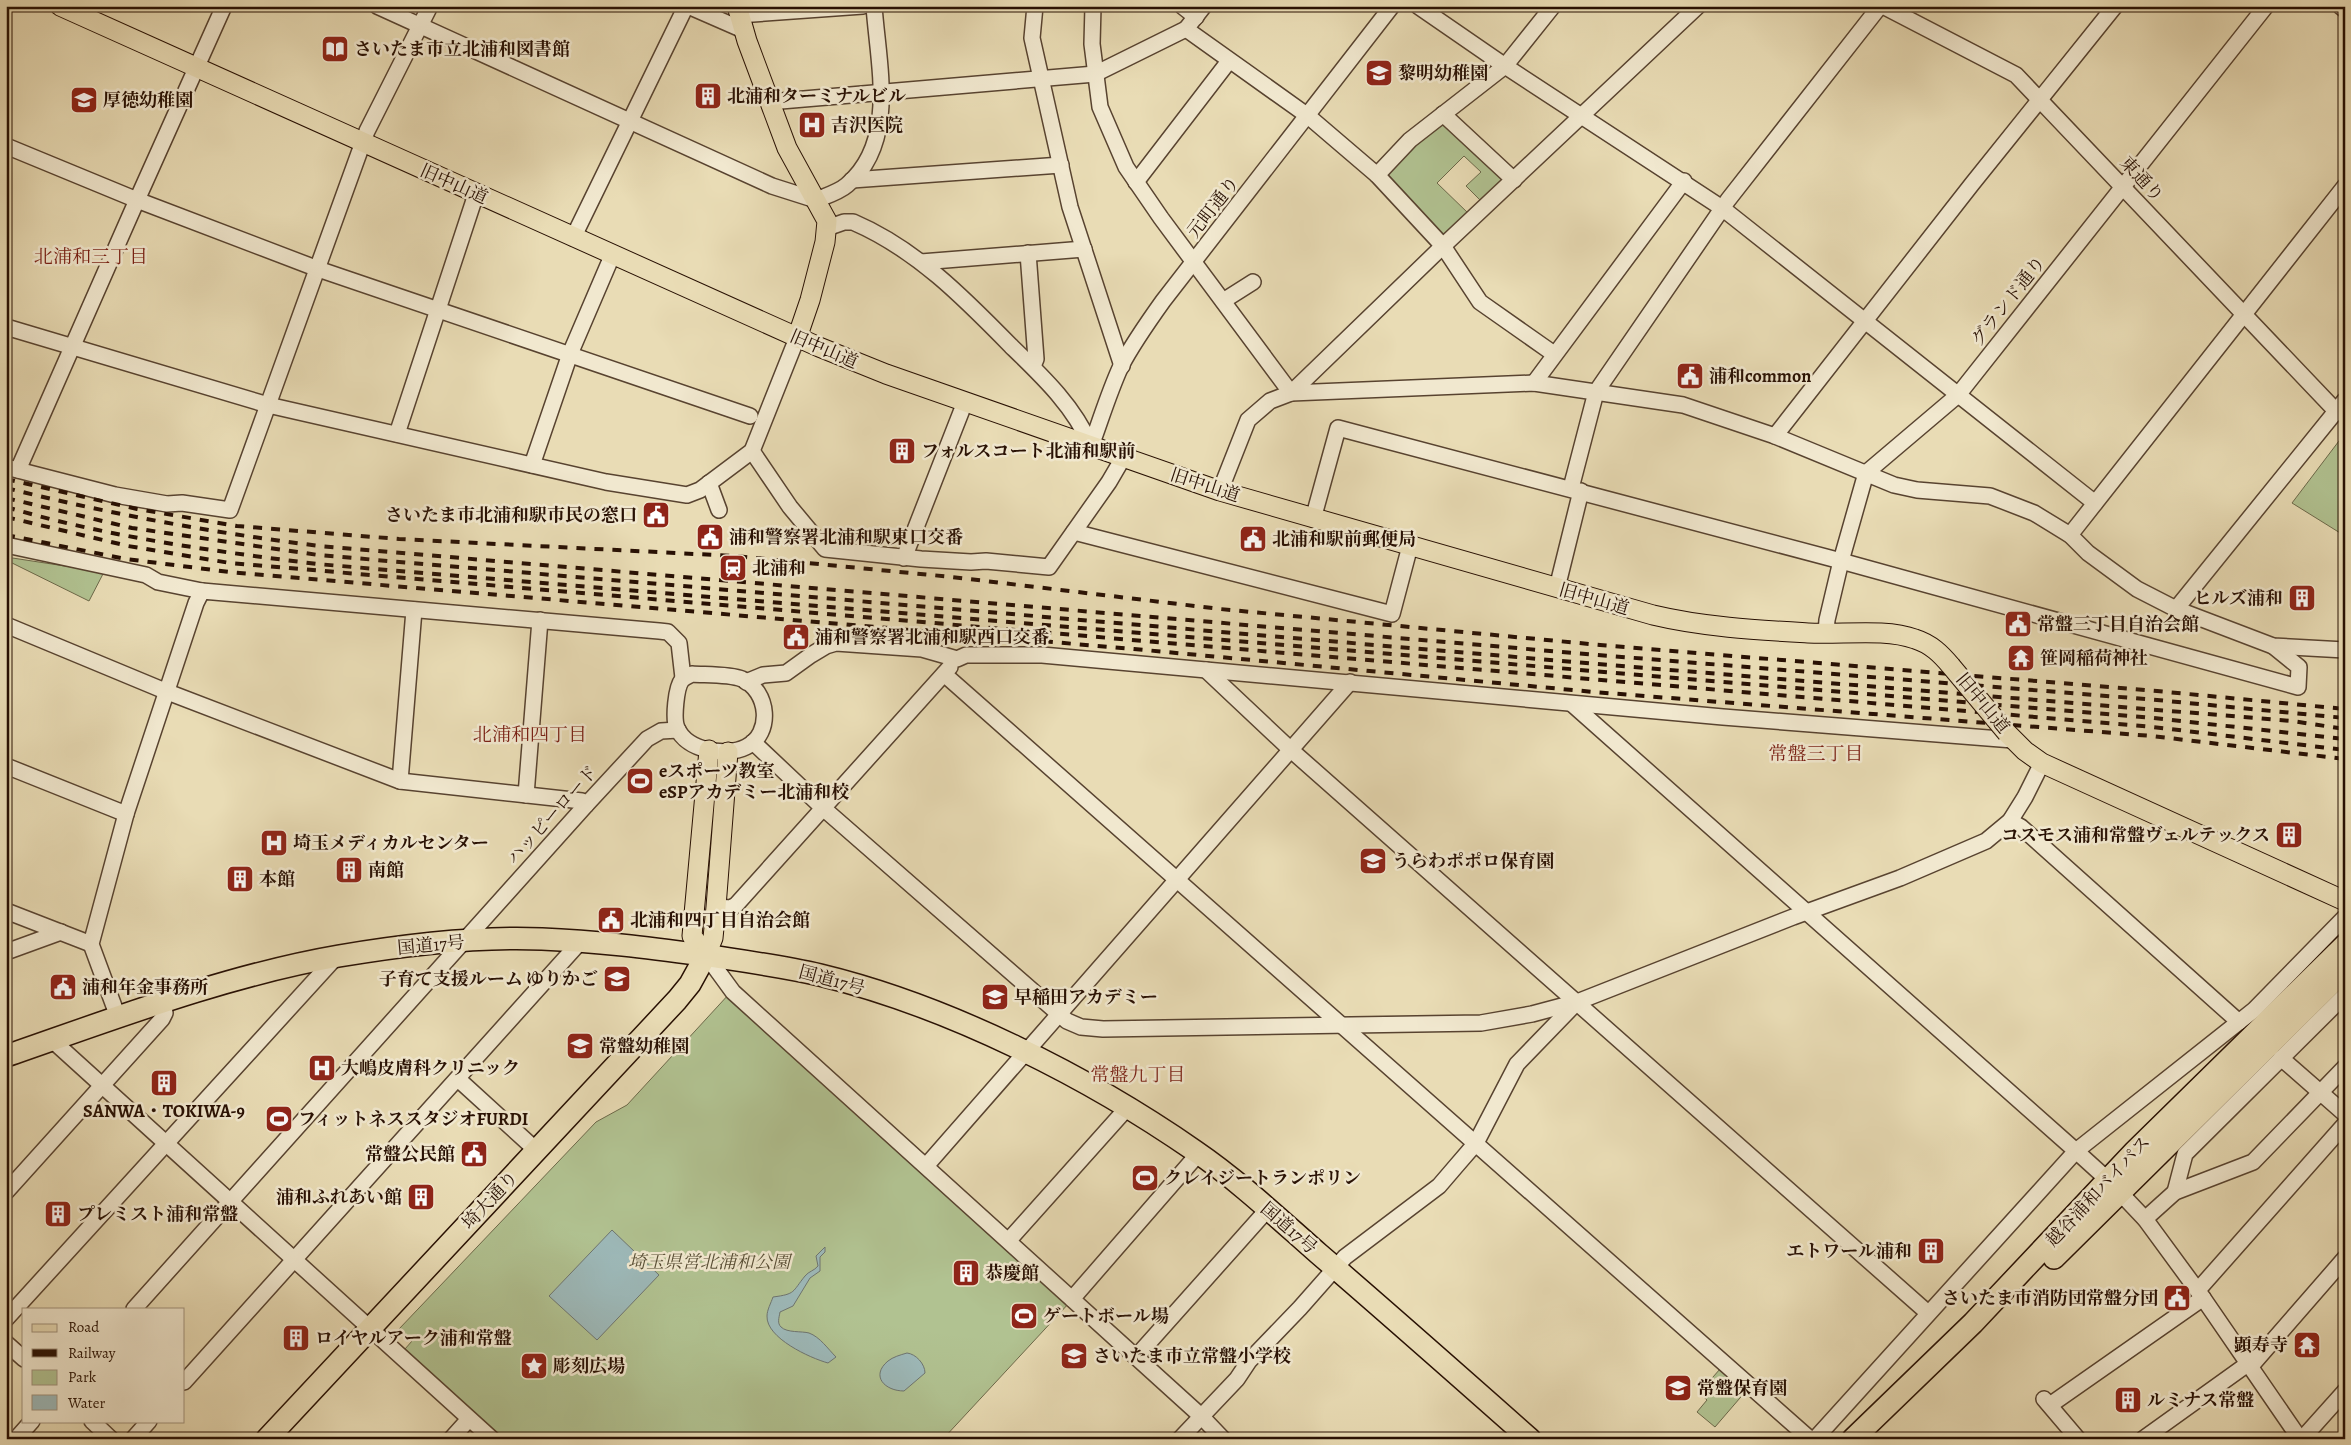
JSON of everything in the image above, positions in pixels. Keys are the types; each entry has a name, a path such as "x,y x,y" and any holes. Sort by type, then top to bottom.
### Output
{"highway":[{"name":"国道17号","path":"6,1056 118,1017 269,971 337,956 397,948 464,942 540,939 706,955 778,966 861,987 902,1000 1028,1053 1128,1107 1199,1153 1268,1209 1530,1439"},
{"name":"越谷浦和バイパス","path":"1870,1439 2345,945"},
{"name":"埼大通り","path":"267,1439 677,1000 690,984 706,955"},
{"name":"越谷浦和バイパス","path":"2141,1158 2345,970"},
{"name":"越谷浦和バイパス","path":"1853,1439 2114,1187"}],"main road":[{"name":"旧中山道","path":"60,6 362,144 797,338 862,365 1220,491 1669,619 1744,628 1894,635 1915,639 1937,651 2024,751 2042,762 2345,901"},
{"path":"740,17 769,102 792,159 824,214 827,228 810,300 797,338"},
{"path":"706,955 692,936 709,750"},
{"path":"706,955 713,938 728,752"}],"street":[{"path":"224,6 72,346 12,469 114,495 167,504 182,502 230,510 367,131 430,6"},
{"path":"377,6 784,191 816,200 845,186 852,180 867,163 875,141 881,110 874,6"},
{"path":"573,238 687,6 740,17 863,6"},
{"path":"1035,6 1032,38 1070,207 1122,366"},
{"path":"1092,6 1092,44 1100,107 1126,167 1193,262 1291,393"},
{"path":"1182,6 1195,17 1229,61 1308,116 1377,175 1443,246 1480,302 1554,354"},
{"name":"元町通り","path":"1091,446 1122,366 1140,334 1193,262 1392,6"},
{"path":"1418,6 1505,66 1684,181 1722,208 2095,503"},
{"path":"1377,175 1410,140 1505,66 1553,6"},
{"path":"1291,393 1443,246 1698,6"},
{"path":"1557,588 1596,392 1722,208 1881,6"},
{"name":"東通り","path":"1881,6 2016,75 2124,186 2243,314 2342,409"},
{"path":"1776,436 2040,99 2116,6"},
{"name":"グランド通り","path":"1866,473 1958,395 2266,6"},
{"path":"2340,6 2345,10"},
{"path":"769,102 1095,74 1195,17"},
{"path":"1136,182 1229,61"},
{"path":"1443,114 1514,180"},
{"path":"6,146 136,200 318,269 750,416"},
{"path":"852,180 1062,165"},
{"path":"1534,383 1684,181"},
{"path":"2070,535 2345,186"},
{"path":"397,434 476,194"},
{"path":"827,228 844,222 853,222 922,262 957,292 1033,366 1073,411 1091,446"},
{"path":"922,262 1084,248"},
{"path":"1028,253 1036,359 1033,366"},
{"path":"532,465 570,354 612,256"},
{"path":"1223,301 1253,282"},
{"path":"6,327 268,405 626,486 687,495 693,494 752,452 797,338"},
{"path":"1220,491 1248,420 1270,401 1291,393 1534,383 1683,405 1776,436 1894,485 1917,490 1990,496 2034,513 2070,535 2088,553 2137,589 2176,609 2272,646 2299,666 2298,687 1841,561 1338,428 1314,519"},
{"path":"904,558 965,402"},
{"path":"2176,609 2342,409"},
{"path":"752,452 790,507 825,548 904,558 971,562 986,561 1049,567 1124,458"},
{"path":"1826,633 1827,620 1841,561 1866,473"},
{"path":"709,483 719,510"},
{"path":"1074,532 1392,614 1410,546"},
{"path":"6,545 146,575 158,582 202,591 668,632 680,643 683,678 679,686 676,714 678,730 696,746 709,750 728,752 739,750 753,742 763,727 764,706 756,689 740,678 692,674 683,678"},
{"path":"118,1017 91,944 126,814 166,691 196,603 202,591"},
{"path":"400,781 414,610"},
{"path":"526,795 540,620"},
{"path":"6,626 166,691 400,781 582,801 586,805"},
{"path":"746,682 763,675 786,673 811,655 826,646 836,643 922,649 957,659"},
{"path":"2272,646 2345,650"},
{"path":"716,907 731,908 736,905 957,659 966,655 1042,655 1831,727 2010,736"},
{"path":"1206,670 1291,750 1928,1313"},
{"path":"944,674 1345,1026 1810,1439"},
{"path":"926,1166 1028,1053 1350,682"},
{"path":"1572,704 1805,913 2076,1151 2114,1187 2145,1219 2301,1439 2345,1392"},
{"name":"ハッピーロード","path":"135,1308 586,805 647,740 662,731 678,730"},
{"path":"753,742 823,808 1060,1015 1074,1026 1103,1029 1481,1023 1532,1014 1577,1002 1900,878 1986,841 2010,820 2025,797 2042,762"},
{"path":"6,766 126,814"},
{"path":"2010,820 2021,826 2240,1022"},
{"path":"6,911 91,944"},
{"path":"1815,1439 2076,1151 2254,1010 2345,917"},
{"path":"6,952 62,932"},
{"path":"185,1381 580,942"},
{"path":"706,955 733,992 1009,1240 1201,1416 1223,1439"},
{"path":"6,1319 337,956"},
{"path":"2175,1192 2185,1154 2345,995"},
{"path":"1180,1439 1237,1379 1273,1335 1300,1308 1345,1257 1439,1186 1476,1143 1517,1064 1577,1002"},
{"path":"6,1192 162,1019 165,1012 163,1003"},
{"path":"52,1040 492,1439"},
{"path":"2281,1058 2345,1114"},
{"path":"2145,1219 2175,1192 2253,1162 2345,1067"},
{"path":"458,1079 536,1150"},
{"path":"1009,1240 1128,1107"},
{"path":"2078,1439 2047,1402 2200,1294 2345,1124"},
{"path":"1072,1299 1199,1153"},
{"path":"1136,1357 1268,1209"},
{"path":"2143,1439 2250,1365 2345,1258"},
{"path":"6,1343 22,1357"},
{"path":"451,1439 470,1419"},
{"path":"16,1439 31,1422"},
{"path":"93,1422 111,1439"},
{"path":"133,1439 148,1422"}],"green space":[{"path":"1444,120 1505,177 1481,201 1466,186 1481,172 1464,156 1437,183 1468,213 1444,236 1384,174 1413,142"},
{"path":"2345,433 2345,536 2292,503"},
{"path":"6,557 104,572 89,601 6,560"},
{"name":"埼玉県営北浦和公園","path":"730,993 1070,1302 943,1439 504,1439 405,1349 412,1341 399,1329 596,1122 627,1105"},
{"path":"1720,1369 1746,1391 1715,1427 1697,1412 1707,1400 1699,1393"}],"water":[{"path":"612,1230 659,1275 597,1340 549,1296"},
{"path":"825,1247 825,1252 820,1257 820,1271 810,1278 793,1306 780,1312 779,1322 784,1329 809,1333 820,1340 836,1357 828,1363 790,1346 774,1332 767,1316 773,1297 786,1295 793,1291 807,1274 818,1266 816,1256"},
{"path":"907,1353 914,1355 919,1360 925,1373 904,1391 891,1388 882,1382 880,1372 890,1360"}],"railway":[{"path":"6,479 137,509 237,526 399,539 735,556 952,577 1220,609 1600,645 2157,691 2345,709"},
{"path":"6,488 162,522 320,546 1598,655 2157,700 2345,718"},
{"path":"6,498 132,528 318,555 2292,721 2345,729"},
{"path":"6,507 83,527 160,542 317,564 2154,718 2345,739"},
{"path":"6,517 128,546 230,563 2153,727 2345,750"},
{"path":"6,535 126,559 229,572 1134,649 1594,692 2152,736 2345,759"}],"place":[{"name":"さいたま市立北浦和図書館","path":"335,49"},
{"name":"黎明幼稚園","path":"1379,73"},
{"name":"北浦和ターミナルビル","path":"708,96"},
{"name":"厚徳幼稚園","path":"84,100"},
{"name":"吉沢医院","path":"812,125"},
{"name":"浦和common","path":"1690,376"},
{"name":"フォルスコート北浦和駅前","path":"902,451"},
{"name":"さいたま市北浦和駅市民の窓口","path":"656,515"},
{"name":"浦和警察署北浦和駅東口交番","path":"710,537"},
{"name":"北浦和駅前郵便局","path":"1253,539"},
{"name":"北浦和","path":"733,568"},
{"name":"ヒルズ浦和","path":"2302,598"},
{"name":"常盤三丁目自治会館","path":"2018,624"},
{"name":"浦和警察署北浦和駅西口交番","path":"796,637"},
{"name":"笹岡稲荷神社","path":"2021,658"},
{"name":"eスポーツ教室 eSPアカデミー北浦和校","path":"640,781"},
{"name":"コスモス浦和常盤ヴェルテックス","path":"2289,835"},
{"name":"埼玉メディカルセンター","path":"274,843"},
{"name":"うらわポポロ保育園","path":"1373,861"},
{"name":"南館","path":"349,870"},
{"name":"本館","path":"240,879"},
{"name":"北浦和四丁目自治会館","path":"611,920"},
{"name":"子育て支援ルーム ゆりかご","path":"617,979"},
{"name":"浦和年金事務所","path":"63,987"},
{"name":"早稲田アカデミー","path":"995,997"},
{"name":"常盤幼稚園","path":"580,1046"},
{"name":"大嶋皮膚科クリニック","path":"322,1068"},
{"name":"SANWA・TOKIWA-9","path":"164,1083"},
{"name":"フィットネススタジオFURDI","path":"279,1119"},
{"name":"常盤公民館","path":"474,1154"},
{"name":"クレイジートランポリン","path":"1145,1178"},
{"name":"浦和ふれあい館","path":"421,1197"},
{"name":"プレミスト浦和常盤","path":"58,1214"},
{"name":"エトワール浦和","path":"1931,1251"},
{"name":"恭慶館","path":"966,1273"},
{"name":"さいたま市消防団常盤分団","path":"2177,1298"},
{"name":"ゲートボール場","path":"1024,1316"},
{"name":"ロイヤルアーク浦和常盤","path":"296,1338"},
{"name":"顕寿寺","path":"2307,1345"},
{"name":"さいたま市立常盤小学校","path":"1074,1356"},
{"name":"彫刻広場","path":"534,1366"},
{"name":"常盤保育園","path":"1678,1388"},
{"name":"ルミナス常盤","path":"2128,1400"}],"district":[{"name":"北浦和三丁目","path":"91,257"},
{"name":"北浦和四丁目","path":"530,735"},
{"name":"常盤三丁目","path":"1816,754"},
{"name":"常盤九丁目","path":"1138,1075"}]}
